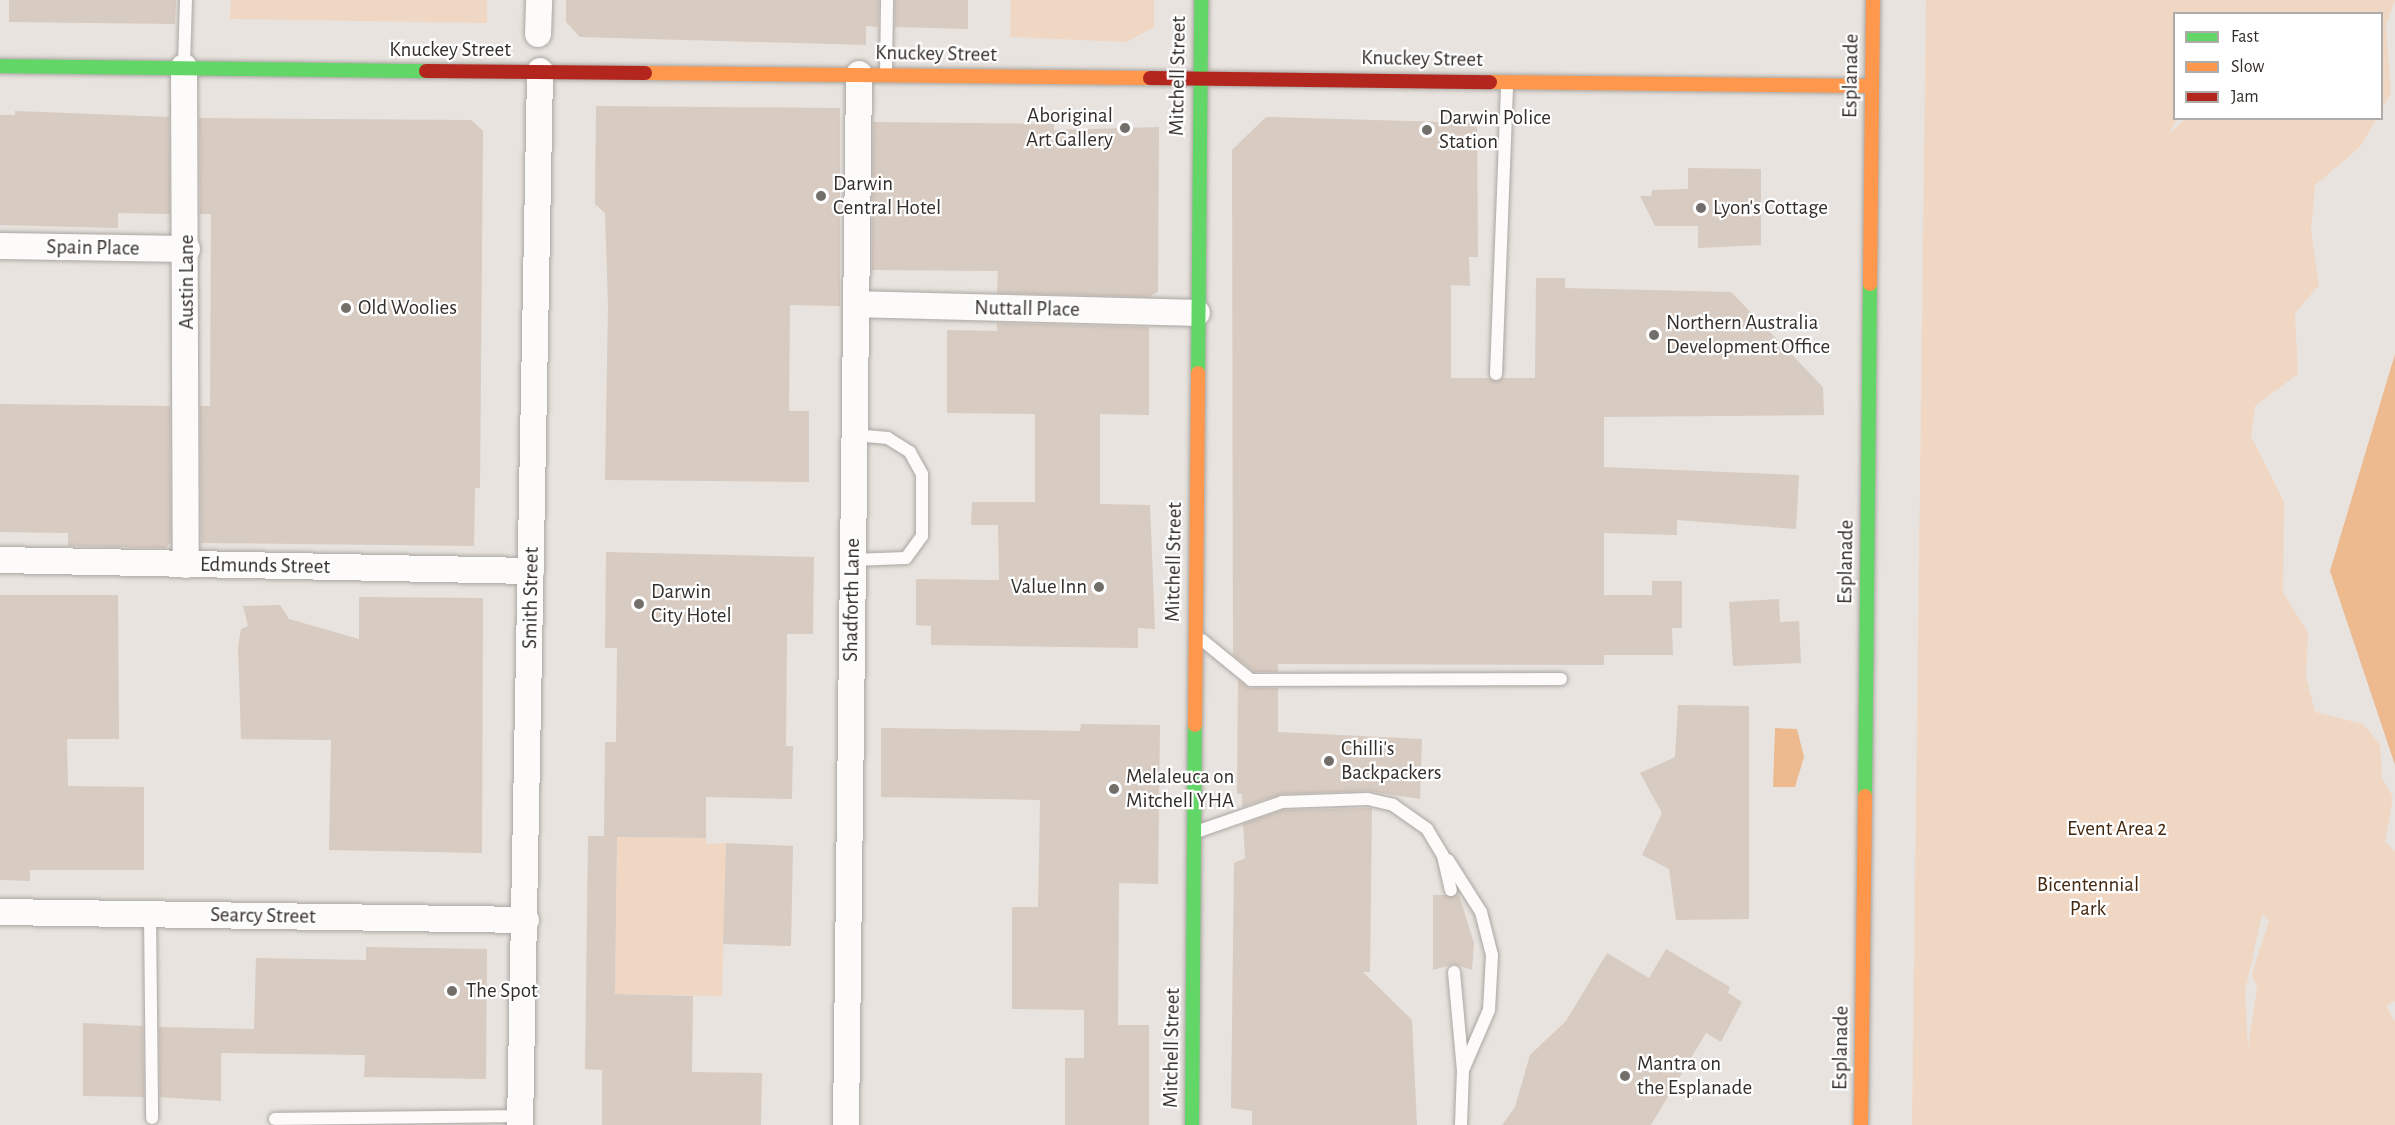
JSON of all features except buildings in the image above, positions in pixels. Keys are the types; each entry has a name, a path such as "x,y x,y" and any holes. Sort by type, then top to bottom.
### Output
{"street":[{"path":"538,0 538,34"},
{"name":"Mitchell Street","path":"1192,1125 1201,0"},
{"name":"Esplanade","path":"1861,1125 1873,0"},
{"name":"Knuckey Street","path":"0,66 1872,86"},
{"name":"Austin Lane","path":"184,67 187,249 186,565"},
{"name":"Smith Street","path":"520,1121 526,920 540,71"},
{"name":"Shadforth Lane","path":"846,1125 859,74"},
{"name":"Spain Place","path":"0,246 187,249"},
{"name":"Nuttall Place","path":"856,304 1197,313"},
{"name":"Edmunds Street","path":"0,560 531,571"},
{"name":"Searcy Street","path":"0,912 526,920"}],"lane":[{"name":"Austin Lane","path":"184,67 186,0"},
{"path":"886,74 887,0"},
{"path":"1496,375 1507,81"},
{"path":"853,560 906,558 922,536 922,474 910,452 888,438 854,435"},
{"path":"1195,633 1251,680 1562,679"},
{"path":"1196,832 1282,802 1368,799 1410,815 1438,844 1481,912 1492,955 1489,1010 1463,1070"},
{"path":"1438,844 1451,890"},
{"path":"150,914 152,1118"},
{"path":"1454,972 1463,1070 1461,1125"},
{"path":"275,1119 520,1121"}],"green space":[{"path":"231,0 487,0 487,23 230,19"},
{"path":"1011,0 1154,0 1154,27 1127,42 1010,37"},
{"name":"Bicentennial Park","path":"1926,0 2395,0 2386,25 2391,93 2383,107 2383,12 2173,12 2173,120 2176,120 2168,135 2184,120 2375,120 2360,147 2315,185 2311,230 2319,285 2295,313 2298,374 2255,406 2251,436 2284,502 2283,593 2308,632 2306,677 2315,712 2363,724 2380,744 2382,778 2393,797 2385,842 2395,851 2395,1001 2386,1006 2395,1022 2395,1125 1912,1125","holes":["2262,914 2269,921 2252,973 2257,988 2248,1048 2245,992"]},
{"path":"617,837 706,838 707,844 726,843 722,996 615,994"}],"shaded area":[{"path":"2395,354 2395,765 2330,571"},
{"path":"1775,728 1797,729 1804,757 1795,787 1773,787"}],"traffic: fast":[{"path":"1198,373 1201,0"},
{"path":"0,66 426,71"},
{"path":"1865,796 1870,284"},
{"path":"1192,1125 1195,725"}],"traffic: slow":[{"path":"1870,284 1873,0"},
{"path":"645,73 1150,78"},
{"path":"1490,82 1872,86"},
{"path":"1195,725 1198,373"},
{"path":"1861,1125 1865,796"}],"traffic: jam":[{"path":"426,71 645,73"},
{"path":"1150,78 1490,82"}],"place":[{"name":"Aboriginal Art Gallery","path":"1125,128"},
{"name":"Darwin Police Station","path":"1427,130"},
{"name":"Darwin Central Hotel","path":"821,196"},
{"name":"Lyon's Cottage","path":"1701,208"},
{"name":"Old Woolies","path":"346,308"},
{"name":"Northern Australia Development Office","path":"1654,335"},
{"name":"Value Inn","path":"1099,587"},
{"name":"Darwin City Hotel","path":"639,604"},
{"name":"Chilli's Backpackers","path":"1329,761"},
{"name":"Melaleuca on Mitchell YHA","path":"1114,789"},
{"name":"The Spot","path":"452,991"},
{"name":"Mantra on the Esplanade","path":"1625,1076"}],"park label":[{"name":"Event Area 2","path":"2117,829"}]}
